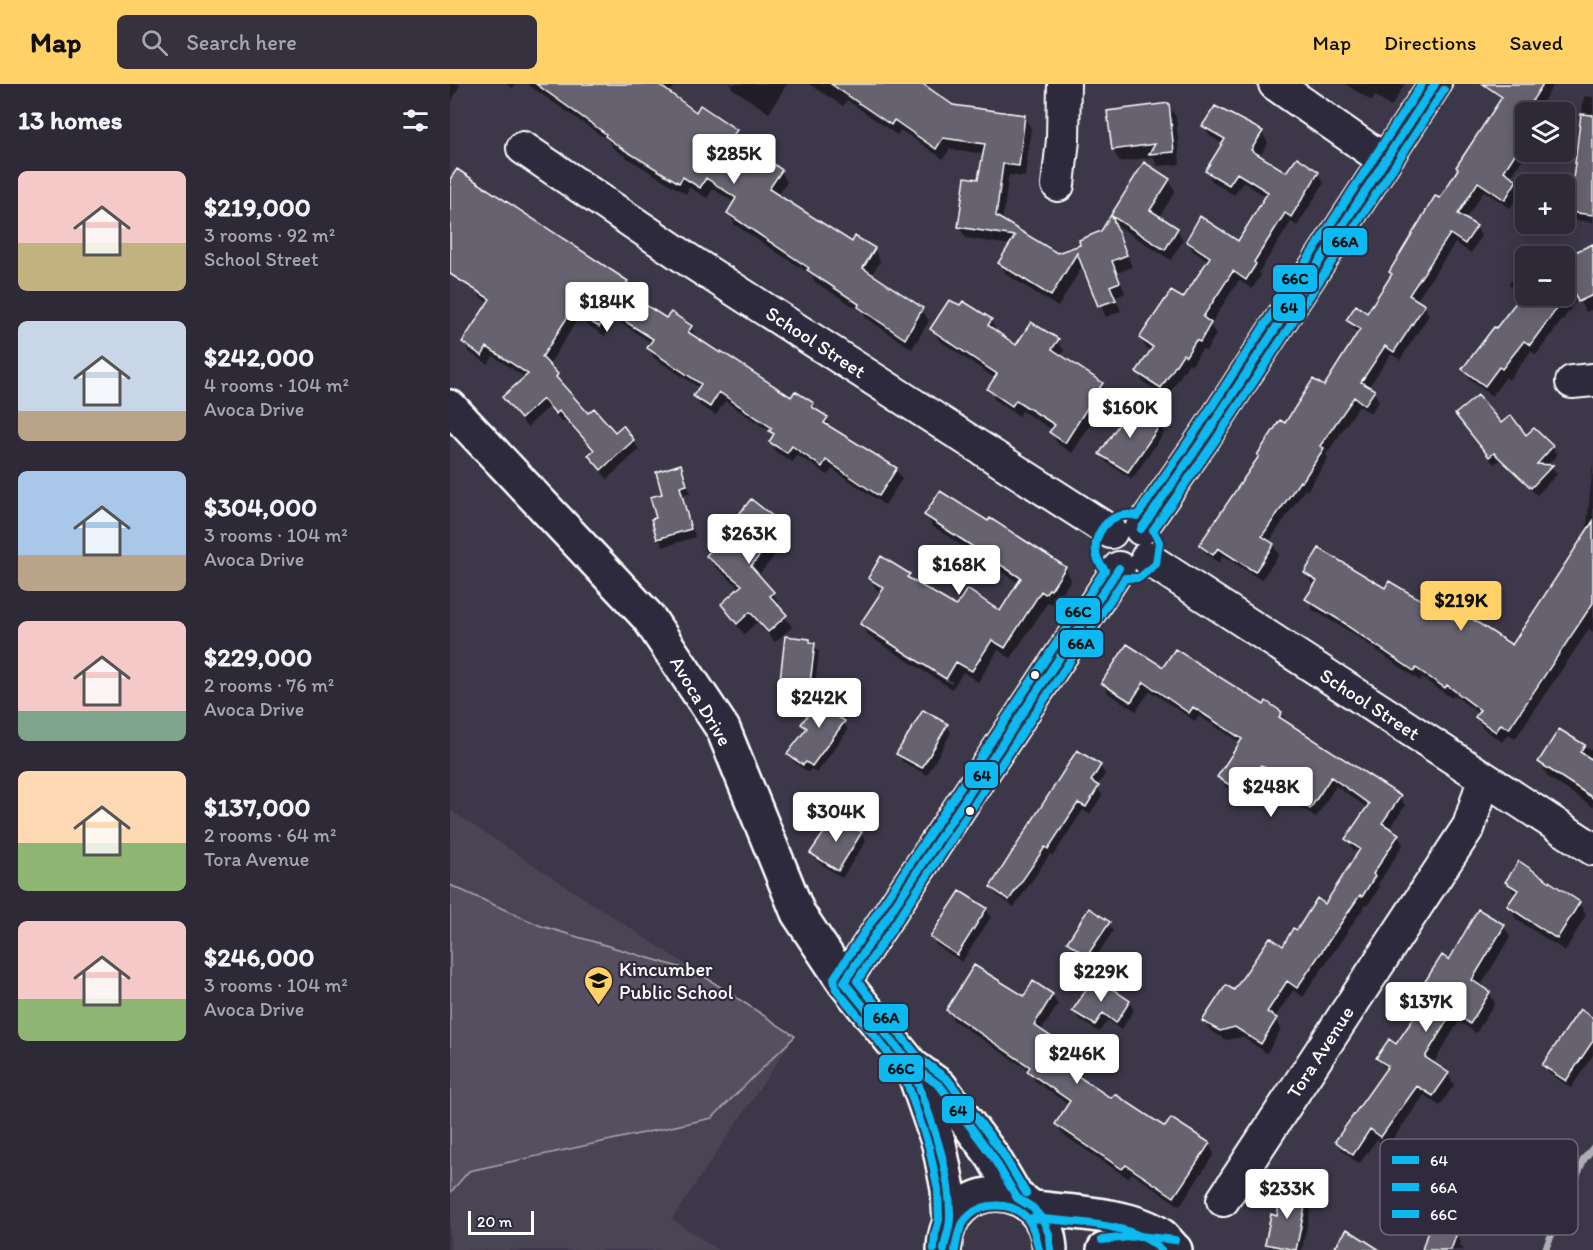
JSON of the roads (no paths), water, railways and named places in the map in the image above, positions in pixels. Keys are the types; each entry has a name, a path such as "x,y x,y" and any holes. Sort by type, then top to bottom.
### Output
{"main road":[{"name":"Avoca Drive","path":"450,406 648,616 723,729 798,913 844,982 912,1066 940,1086 1025,1203 1043,1220 1050,1250"},
{"name":"Avoca Drive","path":"912,1066 939,1144 948,1189 947,1236"},
{"path":"947,1236 959,1209 980,1197 1002,1194 1025,1203 1114,1218 1147,1228 1161,1236 1174,1250"},
{"path":"1104,1250 1146,1245 1174,1250"}],"street":[{"path":"1058,185 1064,141 1064,84"},
{"path":"1275,84 1384,160"},
{"path":"844,982 1435,84"},
{"name":"School Street","path":"523,148 690,261 1593,849"},
{"name":"Tora Avenue","path":"1223,1200 1469,826 1484,779"}],"waterway":[{"path":"1578,1173 1584,1159 1593,1148"},
{"path":"1545,1250 1551,1235"}],"place":[{"name":"Kincumber Public School","path":"598,1006"}]}
